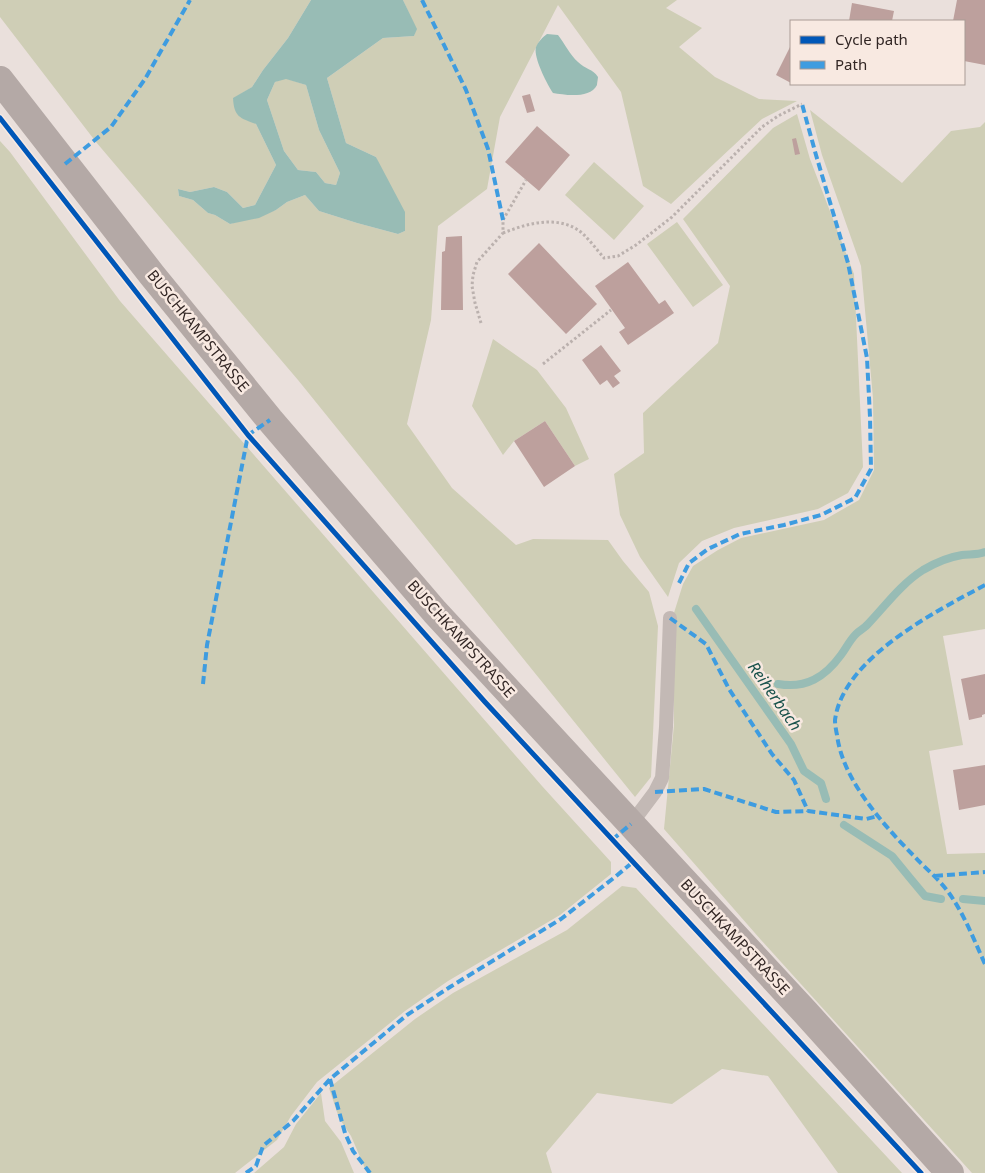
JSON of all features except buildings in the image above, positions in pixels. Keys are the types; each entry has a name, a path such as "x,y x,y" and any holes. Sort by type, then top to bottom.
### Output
{"main road":[{"name":"BUSCHKAMPSTRASSE","path":"0,80 146,268 270,420 435,612 798,1005 950,1173"}],"lane":[{"path":"631,824 655,792 662,778 670,618"}],"path":[{"path":"481,322 472,286 473,275 477,262 503,233 523,225 548,221 563,223 578,230 604,258 618,256 636,245 672,217 762,127 778,116 802,104"},
{"path":"503,233 503,220 526,180"},
{"path":"543,364 611,310"}],"green space":[{"path":"0,0 311,0 288,38 252,87 233,99 256,124 276,165 255,205 243,208 227,192 214,187 190,192 178,189 179,196 193,200 208,213 230,224 276,210 287,202 305,195 319,211 398,234 405,231 376,157 346,143 327,78 383,38 414,36 416,29 403,0 677,0 666,8 702,28 679,47 715,77 759,99 797,101 762,119 671,204 643,186 621,92 558,5 500,117 487,189 438,226 431,320 407,424 452,488 516,545 533,539 608,540 649,592 658,626 651,777 635,797 298,380 96,142 0,17"},
{"path":"285,78 306,85 319,130 340,173 336,185 325,183 316,172 298,170 284,151 267,100 275,82"},
{"path":"810,110 902,183 951,131 980,127 985,122 985,629 943,636 963,745 929,751 947,854 985,853 985,1173 972,1173 761,940 664,829 674,725 673,616 683,584 693,566 741,538 824,520 859,500 874,470 873,398 861,266 822,155"},
{"path":"797,114 810,159 854,274 863,467 848,493 818,509 734,528 702,541 679,563 668,597 640,557 620,515 614,474 644,453 643,413 718,343 730,286 683,219 773,128"},
{"path":"0,141 120,301 542,786 611,862 611,874 560,915 448,981 405,1011 317,1082 291,1116 277,1140 235,1173 0,1173"},
{"path":"594,162 644,206 614,240 565,195"},
{"path":"677,222 723,285 693,307 647,244"},
{"path":"493,339 537,370 566,408 589,459 575,466 545,421 514,441 503,455 472,406"},
{"path":"622,886 636,888 902,1173 838,1173 768,1076 722,1069 672,1104 597,1093 546,1153 552,1173 367,1173 351,1136 339,1118 329,1088 415,1019 453,993 567,930"},
{"path":"321,1093 325,1121 341,1142 354,1173 254,1173 284,1147 296,1124"}],"water":[{"path":"311,0 403,0 417,29 414,36 383,38 327,78 346,143 376,157 405,212 405,231 398,234 319,211 305,195 287,202 259,218 230,224 208,213 193,200 179,196 178,189 190,192 214,187 227,192 243,208 255,205 276,165 256,124 236,113 233,98 252,87 288,38","holes":["286,79 306,85 319,130 340,173 336,185 325,183 316,172 298,170 284,151 267,100 275,82"]},
{"path":"547,34 558,35 575,59 596,74 598,77 597,85 594,89 577,95 553,93 541,70 536,51 538,43"}],"waterway":[{"path":"778,684 797,685 806,683 828,670 856,634 867,625 901,588 923,570 952,557 985,552"},
{"name":"Reiherbach","path":"696,609 791,744 804,771 821,783 826,799"},
{"name":"Reiherbach","path":"844,825 892,856 925,896 941,899"},
{"name":"Reiherbach","path":"963,899 985,901"}],"marked path":[{"path":"65,164 111,127 145,79 190,0"},
{"path":"422,0 466,90 488,149 503,220"},
{"path":"679,583 689,563 708,549 740,534 821,515 855,498 871,469 867,358 848,263 802,104"},
{"path":"203,684 207,645 248,435 270,420"},
{"path":"985,585 918,623 894,639 873,657 855,677 842,698 835,720 842,757 857,787 886,826 949,893 964,918 985,964"},
{"path":"670,618 706,644 729,689 772,754 794,780 808,811"},
{"path":"655,792 704,789 776,812 808,811 866,819 878,816"},
{"path":"612,840 631,824"},
{"path":"246,1173 256,1166 263,1146 293,1121 330,1079 407,1015 561,919 633,862"},
{"path":"935,876 985,872"},
{"path":"330,1079 345,1133 353,1151 370,1173"}],"cycle path":[{"path":"0,118 248,435 485,702 921,1173"}]}
